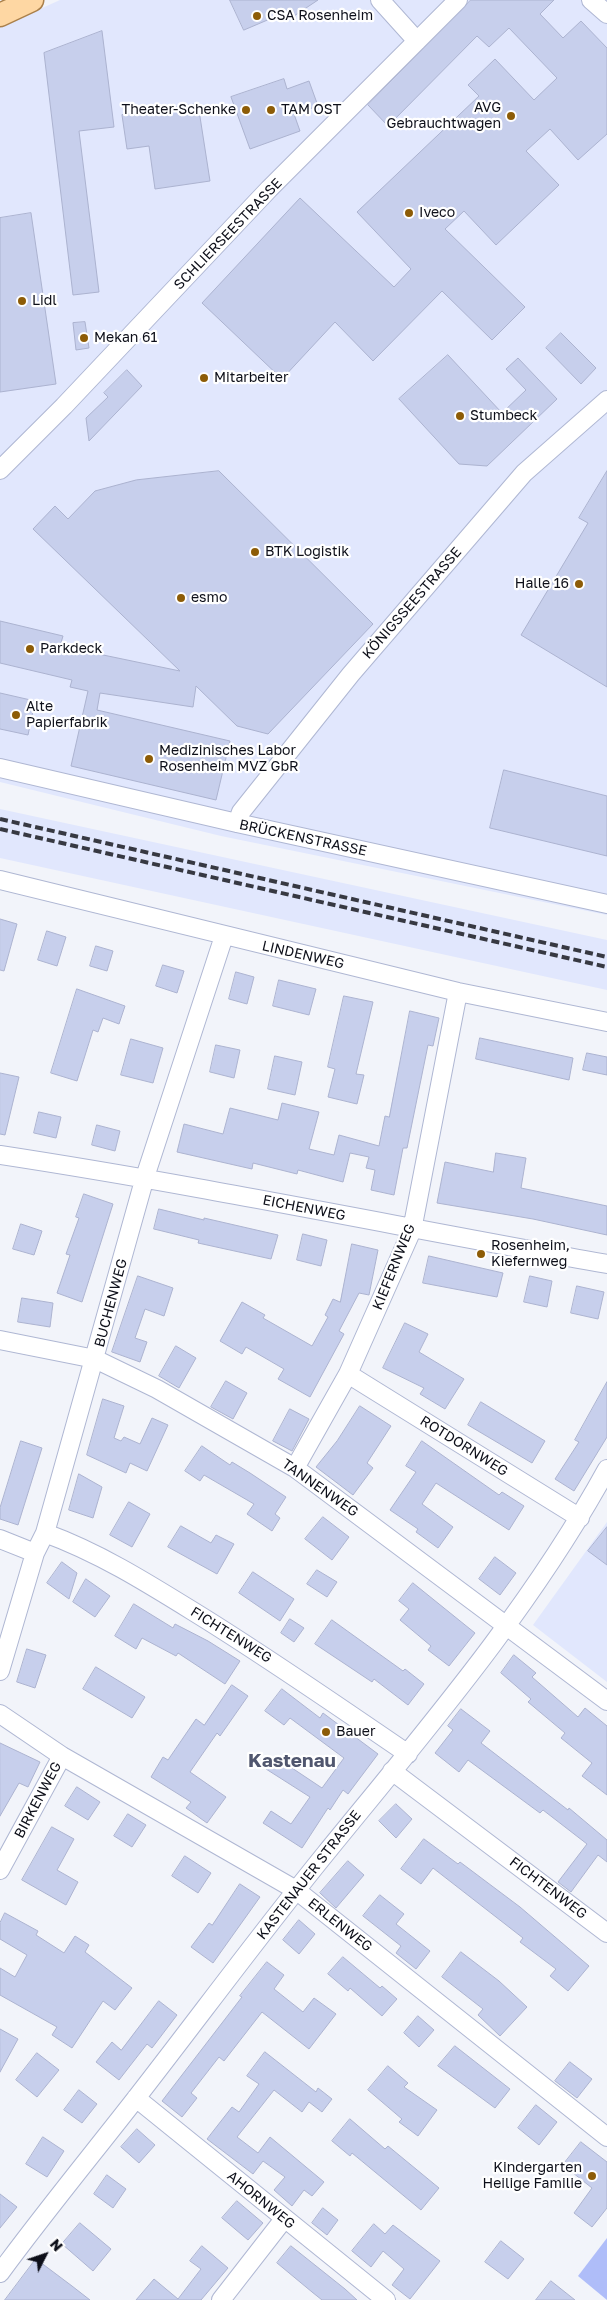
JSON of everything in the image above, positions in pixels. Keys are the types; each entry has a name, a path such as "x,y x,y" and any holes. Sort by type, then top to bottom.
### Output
{"main road":[{"path":"0,15 32,0"}],"street":[{"path":"380,0 417,41"},
{"name":"SCHLIERSEESTRASSE","path":"0,470 64,406 269,189 458,0"},
{"path":"591,0 607,14"},
{"name":"KÖNIGSSEESTRASSE","path":"238,823 241,812 351,674 524,473 607,400"},
{"name":"BRÜCKENSTRASSE","path":"0,768 238,823 607,904"},
{"name":"LINDENWEG","path":"0,880 458,992 607,1022"},
{"name":"BUCHENWEG","path":"0,1671 36,1553 45,1534 145,1177 224,936"},
{"name":"KIEFERNWEG","path":"295,1468 348,1374 412,1230 458,992"},
{"name":"EICHENWEG","path":"0,1155 145,1177 412,1230 607,1264"},
{"name":"TANNENWEG","path":"0,1340 8,1340 95,1359 157,1388 295,1468 607,1701"},
{"name":"ROTDORNWEG","path":"348,1374 580,1518"},
{"name":"KASTENAUER STRASSE","path":"0,2273 50,2205 136,2098 296,1890 392,1771 408,1754 506,1625 580,1518 607,1469"},
{"name":"FICHTENWEG","path":"45,1534 71,1543 130,1572 255,1650 408,1754"},
{"path":"0,1539 36,1553"},
{"name":"ERLENWEG","path":"0,1714 62,1756 296,1890 607,2137"},
{"name":"BIRKENWEG","path":"0,1870 62,1756"},
{"name":"FICHTENWEG","path":"392,1771 607,1933"},
{"name":"AHORNWEG","path":"136,2098 386,2300"},
{"path":"221,2300 284,2219"}],"shaded area":[{"path":"60,0 607,0 607,915 221,836 0,782 0,27"},
{"path":"0,809 607,940 607,990 0,858"},
{"path":"607,1522 607,1682 533,1625"},
{"path":"607,2238 607,2300 578,2276"}],"building":[{"name":"CSA Rosenheim","path":"230,0 318,0 288,20 284,13 244,30"},
{"path":"471,0 554,0 540,14 563,38 581,21 607,48 607,134 578,160 550,129 526,151 559,185 496,245 464,211 445,229 525,307 492,340 442,291 373,361 335,322 282,379 202,303 300,198 394,287 411,269 357,212 479,96 468,85 495,59 534,100 557,78 509,28 489,47 477,36 388,126 368,105"},
{"path":"102,31 114,127 79,131 99,292 73,295 44,53"},
{"name":"TAM OST","path":"284,79 287,89 309,81 318,106 294,114 300,131 250,149 231,97"},
{"path":"198,104 210,181 155,189 149,146 127,149 122,115"},
{"name":"Lidl","path":"31,213 56,384 0,392 0,218"},
{"path":"85,322 89,348 76,350 73,323"},
{"path":"561,333 596,368 581,384 546,348"},
{"name":"Stumbeck","path":"448,355 502,413 526,390 506,369 518,358 557,399 487,466 459,464 399,399"},
{"path":"127,370 142,386 89,441 86,418 108,397 104,393"},
{"path":"219,471 373,624 268,734 237,726 196,686 193,707 100,693 97,710 230,741 216,800 71,766 88,691 70,687 72,680 0,663 0,621 63,636 60,646 180,671 33,529 55,506 68,519 95,491 136,480"},
{"name":"Halle 16","path":"607,471 607,687 521,635 588,523 579,518"},
{"name":"Alte Papierfabrik","path":"0,693 35,701 28,735 0,729"},
{"path":"504,770 607,796 607,856 490,828"},
{"path":"0,919 17,924 4,971 0,970"},
{"path":"47,931 66,937 57,966 38,960"},
{"path":"96,946 113,951 107,971 90,966"},
{"path":"163,965 184,971 177,993 156,986"},
{"path":"236,972 254,977 247,1004 229,999"},
{"path":"279,980 316,989 309,1015 273,1006"},
{"path":"77,989 125,1006 119,1024 103,1018 98,1032 93,1030 77,1081 51,1073"},
{"path":"344,996 373,1002 356,1074 364,1075 357,1104 328,1097 335,1069 328,1067"},
{"path":"410,1011 439,1018 433,1046 428,1045 407,1148 403,1148 394,1195 371,1190 375,1170 366,1168 369,1157 350,1153 343,1182 298,1170 297,1174 253,1163 252,1169 177,1152 184,1124 223,1134 230,1108 278,1120 282,1103 319,1112 309,1149 334,1155 339,1135 379,1146 385,1116 389,1117"},
{"path":"480,1038 573,1058 569,1080 476,1059"},
{"path":"131,1039 163,1048 153,1083 121,1075"},
{"path":"216,1045 240,1050 234,1078 210,1072"},
{"path":"587,1053 607,1057 607,1075 583,1070"},
{"path":"275,1056 302,1062 295,1095 268,1089"},
{"path":"0,1073 19,1077 5,1135 0,1134"},
{"path":"39,1112 61,1117 56,1138 34,1133"},
{"path":"97,1125 120,1131 115,1151 92,1145"},
{"path":"496,1153 526,1158 521,1188 607,1206 607,1235 533,1219 437,1203 445,1162 493,1172"},
{"path":"84,1194 113,1204 82,1302 57,1293 70,1255 66,1254 79,1218 76,1217"},
{"path":"159,1209 278,1235 271,1259 198,1243 199,1240 154,1229"},
{"path":"21,1224 42,1231 34,1255 13,1249"},
{"path":"303,1234 327,1240 321,1266 297,1260"},
{"path":"352,1244 378,1250 369,1295 359,1293 339,1331 344,1334 310,1397 278,1379 284,1369 246,1347 242,1354 220,1341 242,1302 265,1315 263,1318 312,1346 328,1317 325,1315 333,1299 340,1302"},
{"path":"429,1256 503,1273 497,1297 423,1283"},
{"path":"138,1276 173,1288 164,1316 145,1309 135,1338 147,1342 140,1362 112,1352"},
{"path":"530,1276 552,1281 547,1307 524,1302"},
{"path":"577,1286 604,1292 598,1319 571,1313"},
{"path":"22,1298 53,1303 50,1327 18,1322"},
{"path":"405,1323 428,1334 419,1352 464,1379 445,1409 420,1394 424,1388 383,1368"},
{"path":"176,1346 196,1358 179,1388 159,1376"},
{"path":"226,1381 247,1393 233,1419 211,1407"},
{"path":"607,1382 607,1437 574,1491 555,1479 579,1442 575,1440"},
{"path":"103,1399 124,1406 114,1438 121,1441 124,1437 140,1444 152,1418 168,1425 147,1471 130,1463 126,1473 87,1455"},
{"path":"481,1402 545,1441 532,1463 468,1425"},
{"path":"360,1406 391,1426 367,1463 373,1468 353,1495 316,1467 337,1441"},
{"path":"290,1409 309,1419 292,1451 273,1441"},
{"path":"21,1441 42,1448 18,1525 0,1519 0,1508"},
{"path":"422,1441 499,1495 502,1492 524,1506 509,1530 436,1483 422,1504 453,1527 438,1548 416,1532 418,1529 390,1510 416,1472 406,1466"},
{"path":"202,1446 230,1465 232,1462 286,1497 275,1514 280,1518 272,1531 247,1514 254,1504 204,1475 200,1481 185,1471"},
{"path":"79,1474 102,1487 93,1518 69,1510"},
{"path":"129,1502 150,1514 132,1547 110,1535"},
{"path":"323,1517 349,1537 332,1560 305,1539"},
{"path":"181,1526 211,1543 216,1535 234,1544 217,1574 168,1547"},
{"path":"607,1527 607,1565 588,1551"},
{"path":"495,1557 516,1573 500,1595 479,1579"},
{"path":"62,1562 77,1573 69,1599 47,1583"},
{"path":"317,1570 337,1582 327,1597 307,1584"},
{"path":"253,1572 294,1599 280,1621 239,1593"},
{"path":"86,1579 110,1596 95,1617 73,1602"},
{"path":"413,1583 475,1633 449,1666 428,1650 431,1646 400,1620 409,1609 399,1601"},
{"path":"134,1604 173,1628 175,1624 208,1641 240,1661 225,1684 178,1653 176,1656 142,1638 136,1649 115,1636"},
{"path":"290,1619 304,1628 294,1642 281,1633"},
{"path":"332,1620 424,1684 408,1705 374,1679 372,1682 315,1644"},
{"path":"27,1649 46,1655 35,1688 17,1682"},
{"path":"514,1655 536,1673 532,1677 578,1717 585,1708 607,1726 607,1795 582,1776 592,1763 561,1738 565,1733 528,1702 531,1699 501,1673"},
{"path":"96,1667 145,1697 132,1718 83,1689"},
{"path":"232,1685 248,1696 220,1736 217,1733 190,1772 226,1797 207,1823 186,1808 191,1802 151,1777 163,1757 168,1760 196,1719 204,1725"},
{"path":"282,1689 320,1718 323,1713 378,1754 348,1794 343,1790 330,1810 328,1808 302,1848 263,1823 271,1811 291,1824 310,1797 266,1769 274,1756 322,1788 344,1758 290,1718 284,1725 265,1711"},
{"path":"461,1709 490,1731 481,1743 568,1810 569,1808 607,1840 607,1862 598,1855 571,1892 558,1882 587,1844 543,1810 540,1813 468,1760 459,1772 435,1753 453,1730 448,1726"},
{"path":"0,1743 40,1762 28,1787 19,1783 0,1816"},
{"path":"77,1787 100,1802 88,1820 65,1806"},
{"path":"396,1804 412,1819 396,1838 379,1821"},
{"path":"128,1814 146,1825 132,1847 114,1836"},
{"path":"52,1827 74,1839 57,1870 78,1882 66,1905 22,1880"},
{"path":"424,1839 458,1864 460,1862 520,1907 589,1966 568,1991 550,1976 556,1969 520,1942 523,1938 433,1868 421,1884 401,1869"},
{"path":"185,1856 211,1873 198,1893 172,1876"},
{"path":"348,1861 364,1875 336,1908 320,1893"},
{"path":"240,1884 260,1897 213,1963 191,1947 209,1923 212,1925"},
{"path":"380,1895 404,1914 396,1924 430,1951 416,1969 396,1953 401,1946 363,1916"},
{"path":"5,1913 38,1931 36,1935 64,1953 75,1936 89,1945 85,1952 132,1988 115,2010 103,2001 72,2048 52,2035 57,2027 0,1995 0,1968 15,1977 27,1955 0,1939 0,1923"},
{"path":"299,1920 315,1934 299,1954 283,1940"},
{"path":"461,1952 499,1981 527,2007 500,2036 478,2015 483,2009 442,1977"},
{"path":"343,1957 380,1988 382,1986 397,1999 382,2016 350,1988 348,1991 328,1974"},
{"path":"267,1962 284,1975 274,1989 303,2012 314,1998 336,2014 309,2049 262,2012 224,2061 219,2057 191,2093 197,2098 182,2117 162,2101"},
{"path":"159,2001 177,2015 152,2048 147,2044 119,2080 96,2062 112,2042 121,2050"},
{"path":"418,2016 434,2030 419,2047 404,2033"},
{"path":"0,2029 18,2039 0,2072"},
{"path":"455,2046 510,2089 495,2108 438,2066"},
{"path":"265,2052 316,2092 318,2088 332,2099 322,2112 309,2102 302,2112 274,2090 237,2137 258,2153 270,2137 324,2182 312,2196 304,2190 292,2206 274,2190 285,2177 263,2161 253,2174 207,2139 232,2107 239,2112 259,2084 247,2076"},
{"path":"37,2053 59,2070 37,2097 16,2080"},
{"path":"570,2062 592,2079 577,2098 555,2081"},
{"path":"388,2066 408,2083 404,2087 437,2110 418,2136 399,2122 402,2119 368,2090"},
{"path":"79,2090 97,2104 82,2123 64,2110"},
{"path":"536,2105 557,2122 539,2145 518,2128"},
{"path":"350,2119 385,2149 388,2146 439,2188 421,2210 352,2153 350,2156 332,2141"},
{"path":"137,2129 155,2145 139,2163 121,2147"},
{"path":"43,2137 64,2151 47,2177 26,2164"},
{"name":"Kindergarten Heilige Familie","path":"581,2142 607,2162 607,2208 592,2227 574,2213 592,2188 563,2165"},
{"path":"107,2175 126,2189 113,2208 94,2194"},
{"path":"0,2194 17,2207 0,2228"},
{"path":"237,2201 263,2223 248,2240 222,2218"},
{"path":"323,2208 338,2220 327,2235 312,2223"},
{"path":"80,2223 111,2249 93,2271 62,2244"},
{"path":"374,2224 385,2234 393,2225 440,2261 410,2299 392,2285 404,2269 383,2251 371,2267 352,2251"},
{"path":"501,2241 524,2259 508,2279 485,2262"},
{"path":"202,2246 228,2268 201,2300 136,2300 154,2279 178,2299 201,2269 190,2261"},
{"path":"291,2246 357,2300 322,2300 312,2292 277,2263"},
{"path":"36,2259 72,2286 90,2300 5,2300"},
{"path":"551,2281 575,2300 536,2300"}],"railway":[{"path":"0,819 607,957"},
{"path":"0,829 607,967"}],"place":[{"name":"CSA Rosenheim","path":"257,16"},
{"name":"Theater-Schenke","path":"246,110"},
{"name":"TAM OST","path":"271,110"},
{"name":"AVG Gebrauchtwagen","path":"511,116"},
{"name":"Iveco","path":"409,213"},
{"name":"Lidl","path":"22,301"},
{"name":"Mekan 61","path":"84,338"},
{"name":"Mitarbeiter","path":"204,378"},
{"name":"Stumbeck","path":"460,416"},
{"name":"BTK Logistik","path":"255,552"},
{"name":"Halle 16","path":"579,584"},
{"name":"esmo","path":"181,598"},
{"name":"Parkdeck","path":"30,649"},
{"name":"Alte Papierfabrik","path":"16,715"},
{"name":"Medizinisches Labor Rosenheim MVZ GbR","path":"149,759"},
{"name":"Rosenheim, Kiefernweg","path":"481,1254"},
{"name":"Bauer","path":"326,1732"},
{"name":"Kindergarten Heilige Familie","path":"592,2176"}],"district":[{"name":"Kastenau","path":"292,1761"}]}
